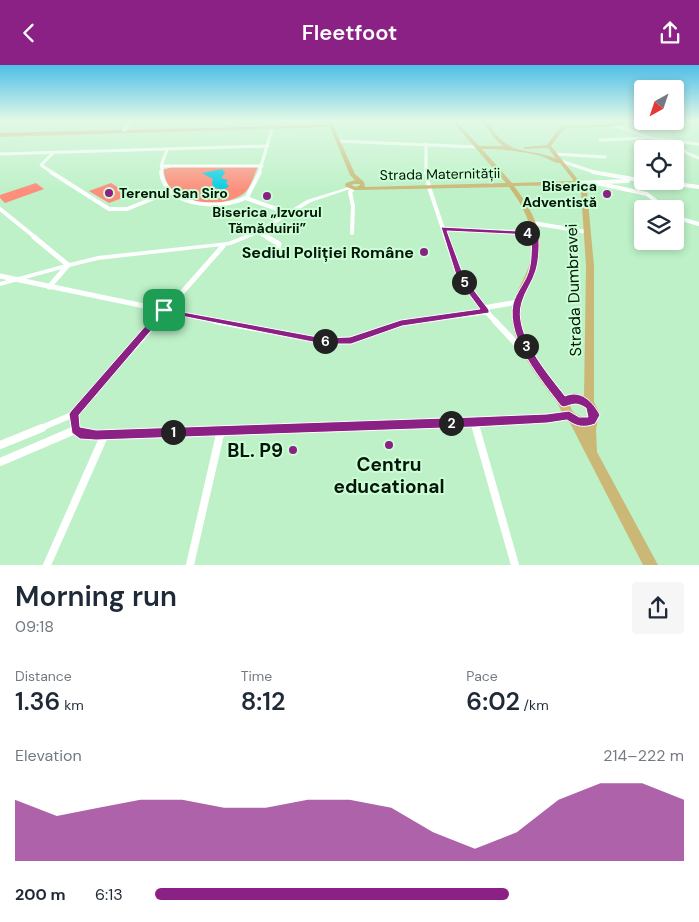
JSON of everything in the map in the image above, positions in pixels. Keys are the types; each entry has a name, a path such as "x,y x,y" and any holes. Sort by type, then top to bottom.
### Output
{"main road":[{"path":"339,144 353,175 355,186"},
{"path":"475,144 520,197 536,233 533,270 518,302 517,320 532,361 564,403 565,409 592,453 651,565"},
{"path":"505,144 509,148 552,158 568,170"},
{"path":"477,147 550,146 554,154 576,181"},
{"path":"480,186 495,182 499,179 500,174"},
{"path":"510,186 576,181"},
{"name":"Strada Dumbravei","path":"576,181 584,191 590,266 589,405"},
{"name":"Strada Maternității","path":"355,186 371,188 510,186"},
{"path":"480,186 502,189 520,197"},
{"path":"564,403 575,398 589,405 594,415 592,421 592,453"},
{"path":"571,417 585,423 592,421"}],"street":[{"path":"426,144 425,165 429,187 461,278 484,309 532,361"},
{"path":"432,144 477,147"},
{"path":"0,154 268,146 262,166 246,198"},
{"path":"167,149 161,166 166,187 169,192 185,201 194,203 223,203 246,198 288,213"},
{"path":"684,150 699,158"},
{"path":"53,153 41,165 109,209 127,209 169,192"},
{"path":"554,154 605,157"},
{"path":"561,161 600,173 634,179"},
{"path":"161,166 262,166"},
{"path":"596,183 602,180 600,173"},
{"path":"596,183 634,180"},
{"path":"576,181 596,183 647,194 655,200"},
{"path":"684,185 699,187"},
{"path":"0,285 68,265 114,256 222,246 243,240 309,201 355,186"},
{"path":"352,233 353,206 350,192 355,186"},
{"path":"0,209 68,265"},
{"path":"684,220 699,224"},
{"path":"533,223 587,232"},
{"path":"443,229 536,233"},
{"path":"258,232 279,244 278,252"},
{"path":"0,445 74,414 222,246"},
{"path":"49,287 68,265"},
{"path":"0,276 254,329 338,342 362,338 401,323 518,302"},
{"path":"74,414 75,430"},
{"path":"0,462 75,430 86,435 571,417"},
{"path":"474,422 515,565"},
{"path":"190,565 221,430"},
{"path":"46,565 105,434"}],"shaded area":[{"path":"258,166 250,185 243,194 227,201 208,203 180,196 173,191 166,181 163,170 172,167"},
{"path":"36,183 44,189 5,203 0,198 0,195"},
{"name":"Terenul San Siro","path":"111,183 130,195 109,203 89,191"}],"water":[{"path":"222,169 225,173 221,178 228,180 226,183 229,186 223,189 213,187 213,179 202,173"}],"place":[{"name":"Terenul San Siro","path":"109,193"},
{"name":"Biserica Adventistă","path":"607,194"},
{"name":"Biserica „Izvorul Tămăduirii”","path":"267,196"},
{"name":"Sediul Poliției Române","path":"424,252"},
{"name":"Centru educational","path":"389,445"},
{"name":"BL. P9","path":"293,450"}],"route":[{"path":"443,229 536,233 533,270 518,302 516,311 519,329 532,361 564,403 570,399 580,399 592,409 594,419 585,423 572,419 569,415 547,419 474,422 80,434 75,430 74,414 164,310 323,341 351,341 391,325 486,311 461,278 443,229"}]}
